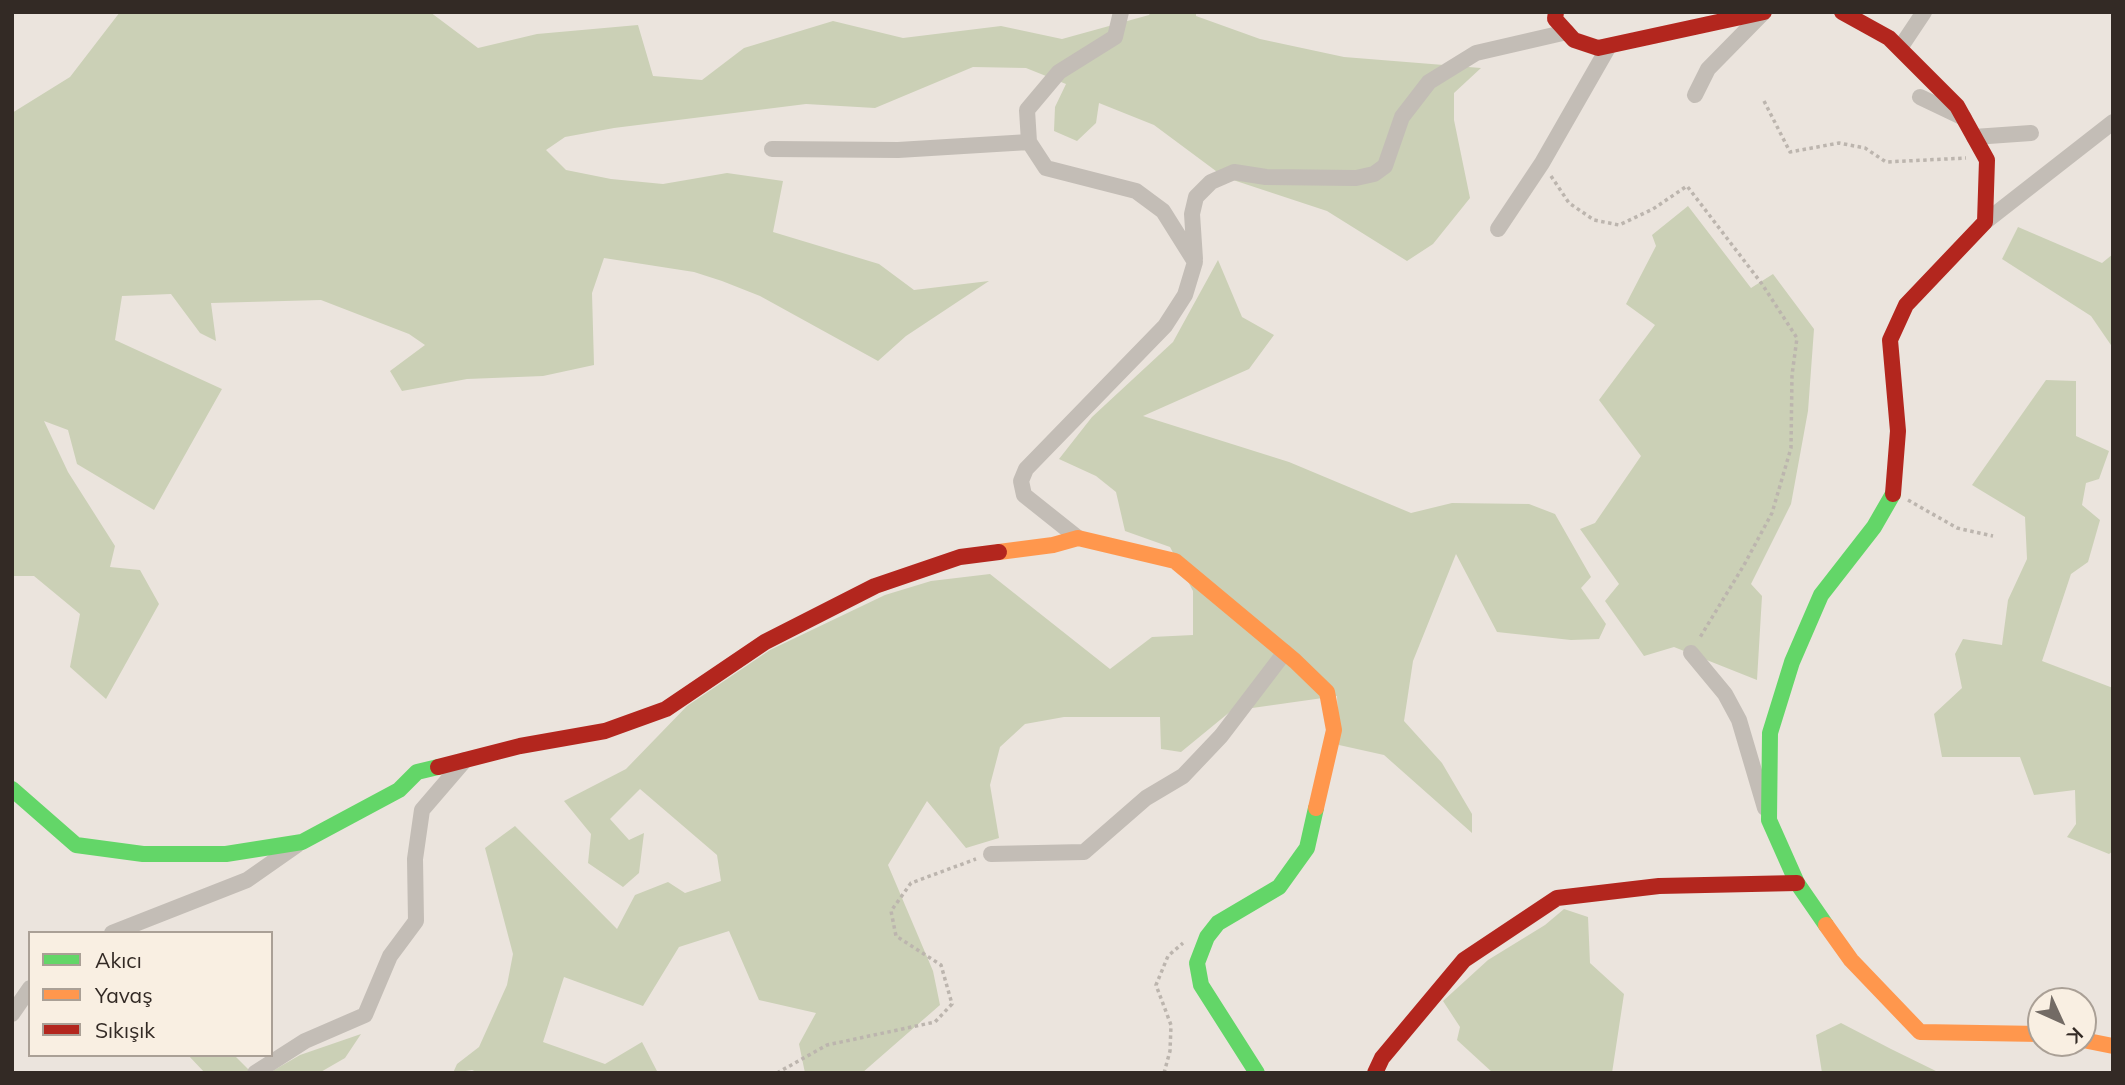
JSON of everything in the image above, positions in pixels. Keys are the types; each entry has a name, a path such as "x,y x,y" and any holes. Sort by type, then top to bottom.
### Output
{"street":[{"path":"1121,12 1115,37 1059,72 1027,110 1029,142 1046,168 1136,191 1163,211 1195,262"},
{"path":"1556,12 1555,19 1574,40 1598,48 1764,12"},
{"path":"1695,95 1708,69 1764,12"},
{"path":"1842,12 1889,38 1957,106 1985,157 1985,222"},
{"path":"1899,48 1924,12"},
{"path":"1257,1073 1201,985 1198,963 1207,937 1219,923 1279,887 1307,848 1334,730 1327,692 1284,652 1175,561 1078,538 1024,495 1021,481 1026,469 1165,326 1185,295 1195,262 1192,214 1196,197 1210,181 1234,172 1266,177 1356,178 1374,174 1385,166 1402,117 1429,82 1476,53 1567,32"},
{"path":"1498,229 1542,163 1609,46"},
{"path":"1920,97 1964,118"},
{"path":"1769,820 1770,733 1792,662 1821,595 1874,527 1894,492 1898,431 1890,340 1906,306 1985,222 2110,128"},
{"path":"1974,137 2031,133"},
{"path":"772,149 911,149 1029,142"},
{"path":"117,931 247,880 302,842 348,820 399,790 417,772 605,731 666,709 765,642 875,586 960,557 1053,545 1078,538"},
{"path":"991,853 1084,852 1146,798 1183,776 1222,736 1284,652"},
{"path":"1691,653 1725,694 1740,720 1769,820 1797,883 1851,960 1920,1032 2027,1034"},
{"path":"255,1073 305,1041 365,1015 390,956 416,920 415,859 422,810 465,760"},
{"path":"12,789 76,845 144,854 226,854 302,842"},
{"path":"1375,1073 1381,1058 1464,960 1557,898 1659,886 1797,883"},
{"path":"12,1014 28,991"}],"path":[{"path":"1764,101 1790,152 1839,143 1865,148 1886,162 1985,157"},
{"path":"1542,163 1569,203 1594,220 1619,225 1653,209 1687,186 1762,284 1797,338 1792,375 1791,449 1772,513 1691,653"},
{"path":"1894,492 1957,528 1993,537"},
{"path":"777,1073 827,1045 936,1022 952,1004 941,965 896,936 891,911 911,883 991,853"},
{"path":"1164,1073 1170,1051 1171,1025 1156,985 1168,956 1183,942"}],"green space":[{"path":"120,12 430,12 478,48 537,34 638,25 653,76 702,80 744,48 833,21 903,38 1001,26 1062,39 1149,15 1151,12 1196,12 1196,16 1260,39 1344,57 1481,68 1454,93 1454,120 1470,198 1433,244 1407,261 1327,211 1224,177 1154,125 1099,103 1096,123 1077,141 1054,131 1055,107 1066,84 1026,68 973,67 875,108 806,104 614,128 565,137 546,150 566,170 611,179 663,184 727,173 783,181 773,232 879,264 914,290 989,281 906,336 878,361 760,296 722,281 694,272 604,258 592,293 594,365 543,376 467,379 402,391 390,371 425,345 409,334 321,300 211,303 216,341 200,333 171,294 122,296 115,340 222,389 154,510 77,464 68,430 44,421 68,472 115,546 110,567 140,570 159,604 106,699 70,667 80,614 34,576 12,576 12,113 70,77"},
{"path":"1688,206 1751,288 1773,274 1814,329 1808,411 1791,504 1751,584 1762,596 1757,680 1674,647 1644,656 1605,601 1619,584 1580,529 1595,523 1641,456 1599,400 1655,325 1626,304 1656,246 1652,235"},
{"path":"2018,227 2102,263 2113,254 2113,348 2091,316 2002,259"},
{"path":"1218,260 1242,317 1274,335 1249,369 1143,416 1289,462 1411,513 1452,503 1529,504 1555,514 1591,577 1581,588 1606,624 1599,639 1571,640 1497,632 1456,554 1413,661 1404,721 1442,763 1472,814 1472,833 1384,755 1339,745 1337,696 1231,711 1181,752 1161,749 1160,717 1064,717 1025,724 1000,747 990,785 999,838 966,848 927,801 888,865 933,971 940,1005 862,1073 805,1073 799,1044 816,1013 759,1000 729,931 679,947 643,1006 564,977 543,1042 605,1064 642,1042 658,1073 479,1073 472,1070 453,1073 457,1064 479,1047 507,985 513,954 485,848 515,826 617,929 635,895 668,882 685,893 721,881 717,855 640,789 610,819 629,840 644,833 639,873 623,887 588,863 591,834 564,801 626,769 687,706 770,650 885,595 931,581 990,574 1110,669 1152,637 1193,635 1193,591 1170,547 1125,531 1116,492 1096,476 1059,459 1092,417 1173,342"},
{"path":"2046,380 2076,381 2076,436 2109,451 2099,479 2086,483 2082,505 2100,520 2088,562 2071,574 2042,661 2113,688 2113,851 2109,854 2067,837 2076,824 2075,790 2034,795 2020,757 1942,757 1934,714 1962,688 1955,654 1963,639 2002,645 2008,600 2027,559 2025,517 1972,485"},
{"path":"1564,909 1588,917 1590,963 1624,994 1612,1073 1493,1073 1457,1040 1460,1027 1443,1001 1488,960 1545,925"},
{"path":"1841,1023 1940,1073 1822,1073 1816,1035"},
{"path":"361,1034 345,1058 319,1073 269,1073 300,1055"},
{"path":"190,1057 236,1057 252,1073 205,1073"}],"traffic: fast":[{"path":"1826,925 1797,883 1769,820 1770,733 1792,662 1821,595 1874,527 1893,494"},
{"path":"12,789 76,845 143,854 226,854 302,842 399,790 417,772 438,767"},
{"path":"1257,1073 1201,985 1197,963 1207,937 1218,923 1279,887 1307,848 1316,808"}],"traffic: slow":[{"path":"999,552 1053,545 1078,538 1175,561 1295,661 1327,692 1334,730 1316,808"},
{"path":"1826,925 1851,960 1920,1032 2027,1034"},
{"path":"2097,1043 2113,1046"}],"traffic: jam":[{"path":"1556,12 1555,19 1574,40 1598,48 1764,12"},
{"path":"1842,12 1889,38 1957,106 1987,160 1985,222 1906,305 1890,340 1898,431 1893,494"},
{"path":"438,767 520,746 605,731 666,709 765,642 875,586 960,557 999,552"},
{"path":"1375,1073 1382,1058 1464,960 1557,898 1659,886 1797,883"}]}
